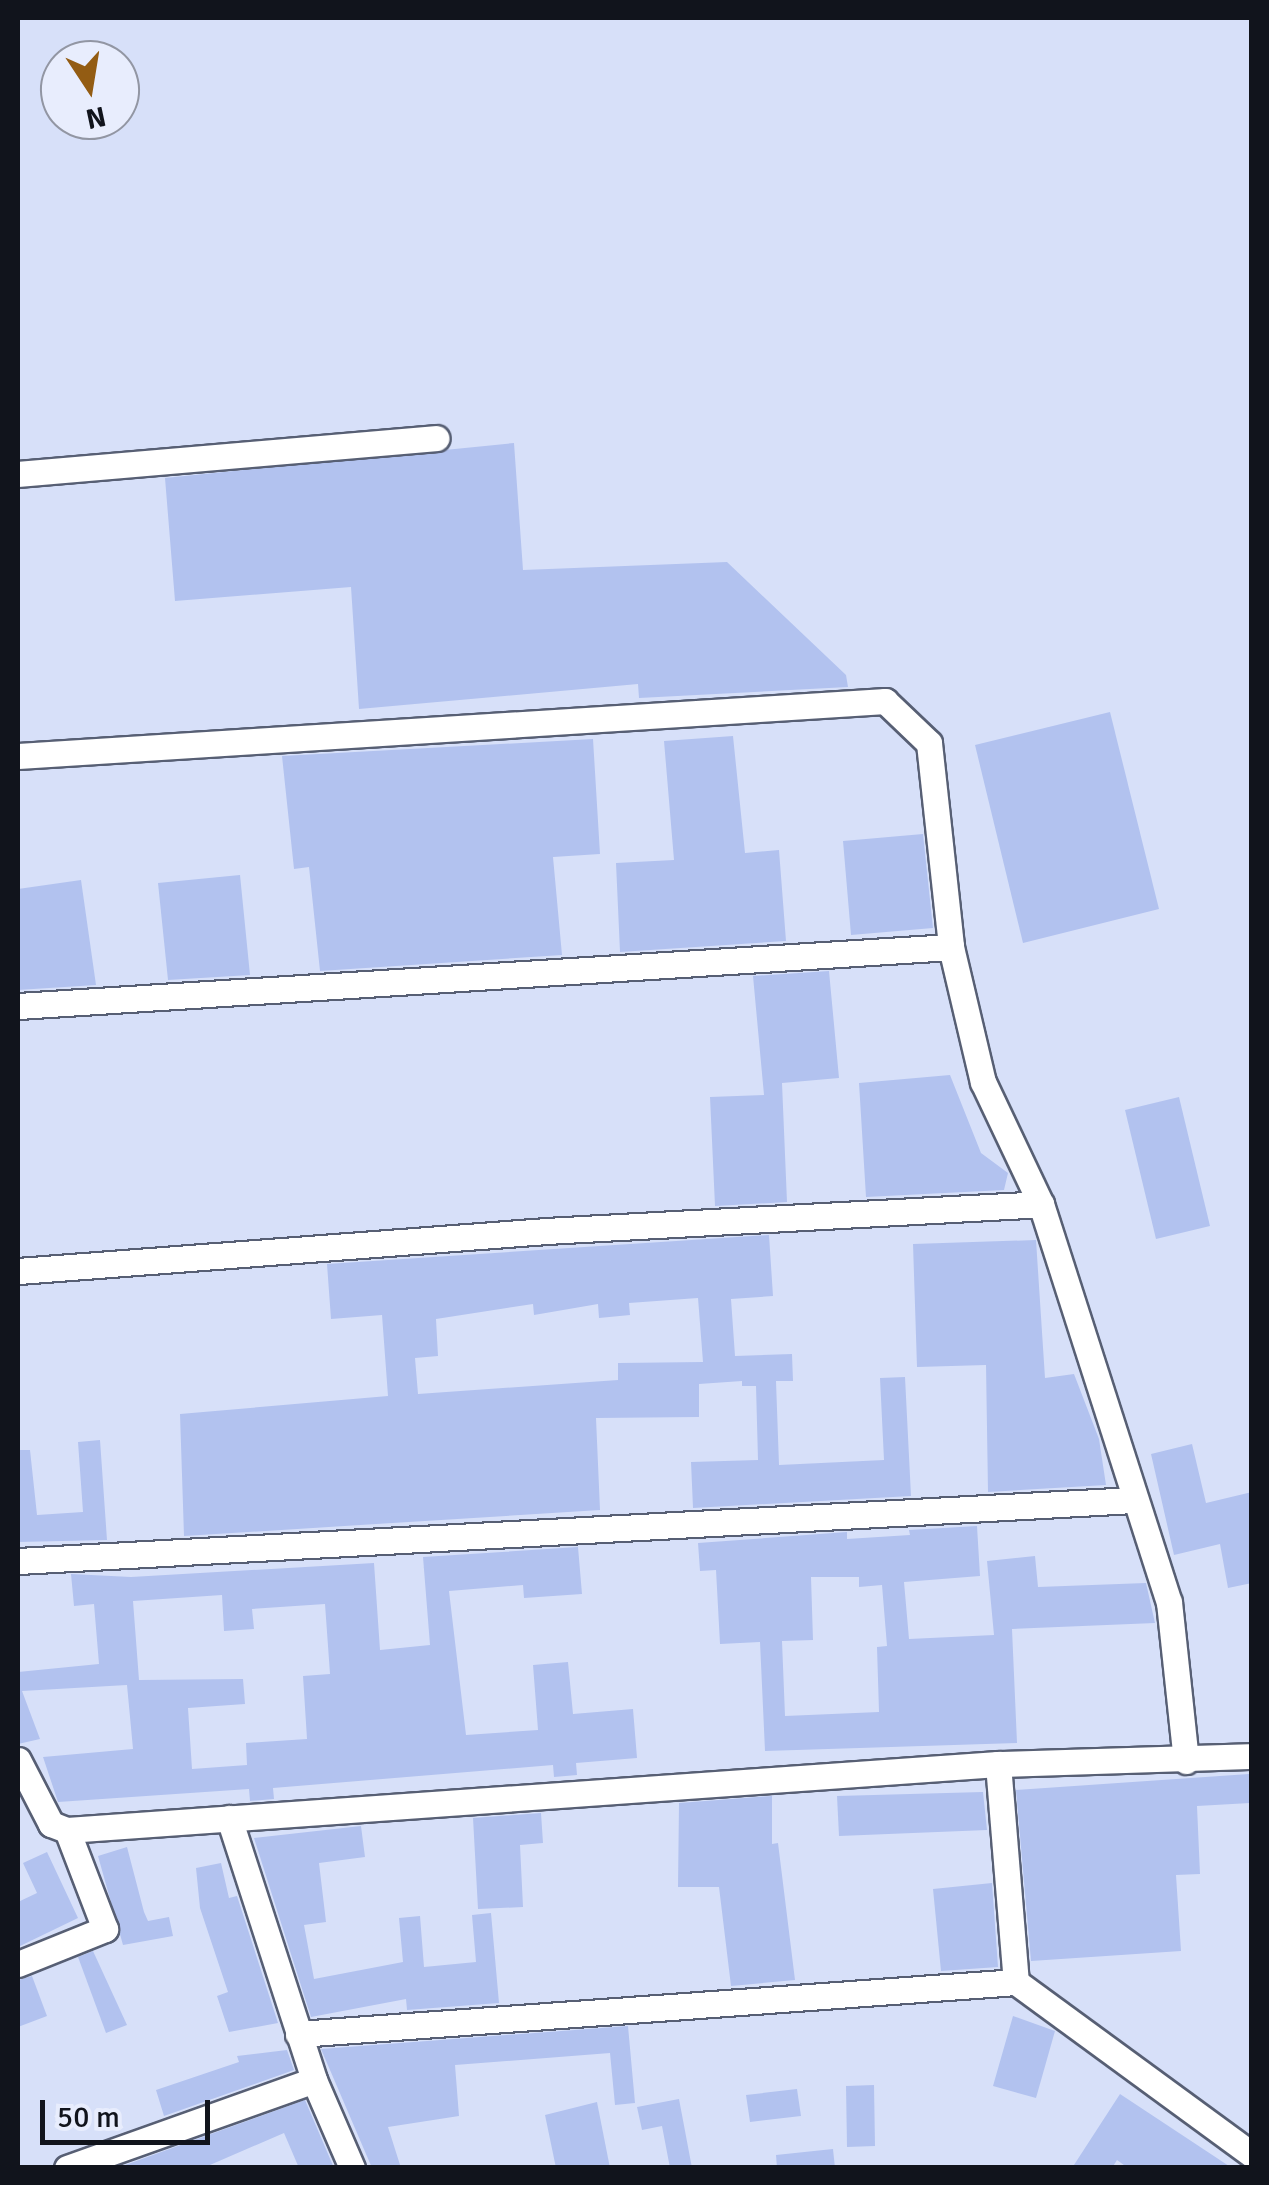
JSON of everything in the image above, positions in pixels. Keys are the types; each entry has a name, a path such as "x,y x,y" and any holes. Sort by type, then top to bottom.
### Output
{"street":[{"path":"18,474 436,438"},
{"path":"18,756 885,701 929,743 951,947 983,1082 1041,1204 1132,1500 1169,1602 1186,1761"},
{"path":"18,1006 951,947"},
{"path":"18,1271 546,1231 1041,1204"},
{"path":"18,1561 1132,1500"},
{"path":"18,1760 51,1824 67,1830 998,1764 1252,1756"},
{"path":"998,1764 1016,1982"},
{"path":"230,1818 314,2080 352,2168"},
{"path":"18,1964 105,1929 67,1830"},
{"path":"298,2034 1016,1982 1252,2156"},
{"path":"67,2168 314,2080"}],"building":[{"path":"514,443 523,570 727,562 846,675 848,687 639,698 638,684 359,709 351,587 175,601 165,478"},
{"path":"1110,712 1159,909 1023,943 975,745"},
{"path":"733,736 745,853 779,850 786,941 620,952 616,863 674,860 664,741"},
{"path":"593,739 600,854 553,857 562,955 320,971 309,867 294,869 282,756"},
{"path":"923,834 933,928 851,935 843,841"},
{"path":"240,875 250,975 168,980 158,883"},
{"path":"81,880 96,985 18,990 18,889"},
{"path":"829,971 839,1078 782,1083 787,1202 715,1206 710,1097 764,1095 753,976"},
{"path":"950,1075 981,1153 1008,1173 1004,1190 866,1197 859,1083"},
{"path":"1179,1097 1210,1226 1156,1239 1125,1110"},
{"path":"769,1235 773,1296 731,1299 735,1356 792,1354 793,1381 776,1381 779,1465 884,1460 880,1378 905,1377 911,1496 693,1508 691,1462 758,1460 756,1386 742,1386 742,1381 699,1384 699,1417 596,1418 600,1510 184,1536 180,1414 388,1396 382,1315 331,1319 327,1264","holes":["698,1298 703,1362 618,1363 618,1380 418,1394 415,1358 438,1356 436,1319 533,1304 534,1315 598,1304 599,1318 630,1315 629,1303"]},
{"path":"1036,1240 1045,1378 1074,1374 1099,1439 1106,1485 988,1492 986,1365 917,1367 913,1244"},
{"path":"100,1440 107,1540 18,1542 18,1450 30,1450 37,1515 83,1512 78,1442"},
{"path":"1192,1444 1206,1503 1252,1492 1252,1583 1228,1588 1220,1544 1174,1555 1151,1454"},
{"path":"977,1526 980,1576 904,1582 909,1639 994,1635 987,1561 1035,1556 1038,1587 1146,1583 1155,1623 1012,1629 1017,1743 765,1751 760,1642 720,1644 716,1570 700,1571 698,1543 847,1532 847,1539 910,1535 909,1530","holes":["811,1577 859,1577 859,1587 882,1585 887,1646 877,1647 879,1712 785,1716 782,1641 813,1640"]},
{"path":"578,1547 582,1594 524,1598 523,1585 449,1591 466,1735 538,1730 533,1665 568,1662 573,1714 633,1709 637,1758 576,1763 577,1775 554,1777 553,1765 273,1788 274,1799 250,1801 249,1789 58,1802 43,1757 133,1749 127,1685 22,1691 40,1739 18,1744 18,1672 99,1664 94,1604 74,1606 71,1574 131,1577 374,1563 380,1650 430,1645 423,1557","holes":["222,1595 224,1631 254,1629 252,1609 325,1604 330,1674 303,1676 307,1739 246,1743 247,1765 192,1769 188,1708 245,1704 243,1679 139,1680 133,1601"]},
{"path":"1249,1774 1250,1803 1197,1806 1200,1874 1176,1875 1181,1951 1031,1961 1016,1790"},
{"path":"983,1792 987,1830 839,1836 837,1796"},
{"path":"772,1796 772,1844 778,1843 795,1980 731,1986 719,1887 678,1887 679,1803"},
{"path":"541,1813 543,1843 520,1845 523,1907 478,1909 473,1818"},
{"path":"361,1826 365,1857 319,1863 326,1922 304,1925 314,1979 403,1962 399,1918 420,1916 424,1967 476,1962 472,1915 491,1913 499,2003 407,2010 406,1999 311,2017 254,1838"},
{"path":"127,1847 148,1921 169,1917 173,1936 123,1945 98,1856"},
{"path":"47,1852 78,1918 18,1947 18,1902 37,1893 23,1863"},
{"path":"221,1863 229,1898 237,1896 278,2023 229,2032 217,1996 228,1992 200,1908 196,1868"},
{"path":"992,1883 998,1967 941,1971 933,1889"},
{"path":"93,1951 127,2025 106,2033 78,1957"},
{"path":"32,1976 47,2016 18,2027 18,1980"},
{"path":"1013,2016 1055,2031 1036,2098 993,2086"},
{"path":"628,2026 635,2103 615,2105 610,2053 455,2065 459,2116 388,2127 401,2168 372,2168 321,2049"},
{"path":"287,2050 294,2070 164,2116 156,2090 239,2062 237,2056"},
{"path":"874,2085 875,2146 847,2147 846,2086"},
{"path":"797,2089 801,2116 750,2122 746,2095"},
{"path":"1120,2094 1232,2168 1128,2168 1117,2160 1112,2168 1072,2168"},
{"path":"679,2099 692,2168 670,2168 662,2126 642,2130 637,2107"},
{"path":"305,2100 334,2168 299,2168 284,2133 203,2168 117,2168"},
{"path":"597,2102 610,2168 556,2168 545,2115"},
{"path":"833,2149 835,2168 777,2168 776,2155"}]}
